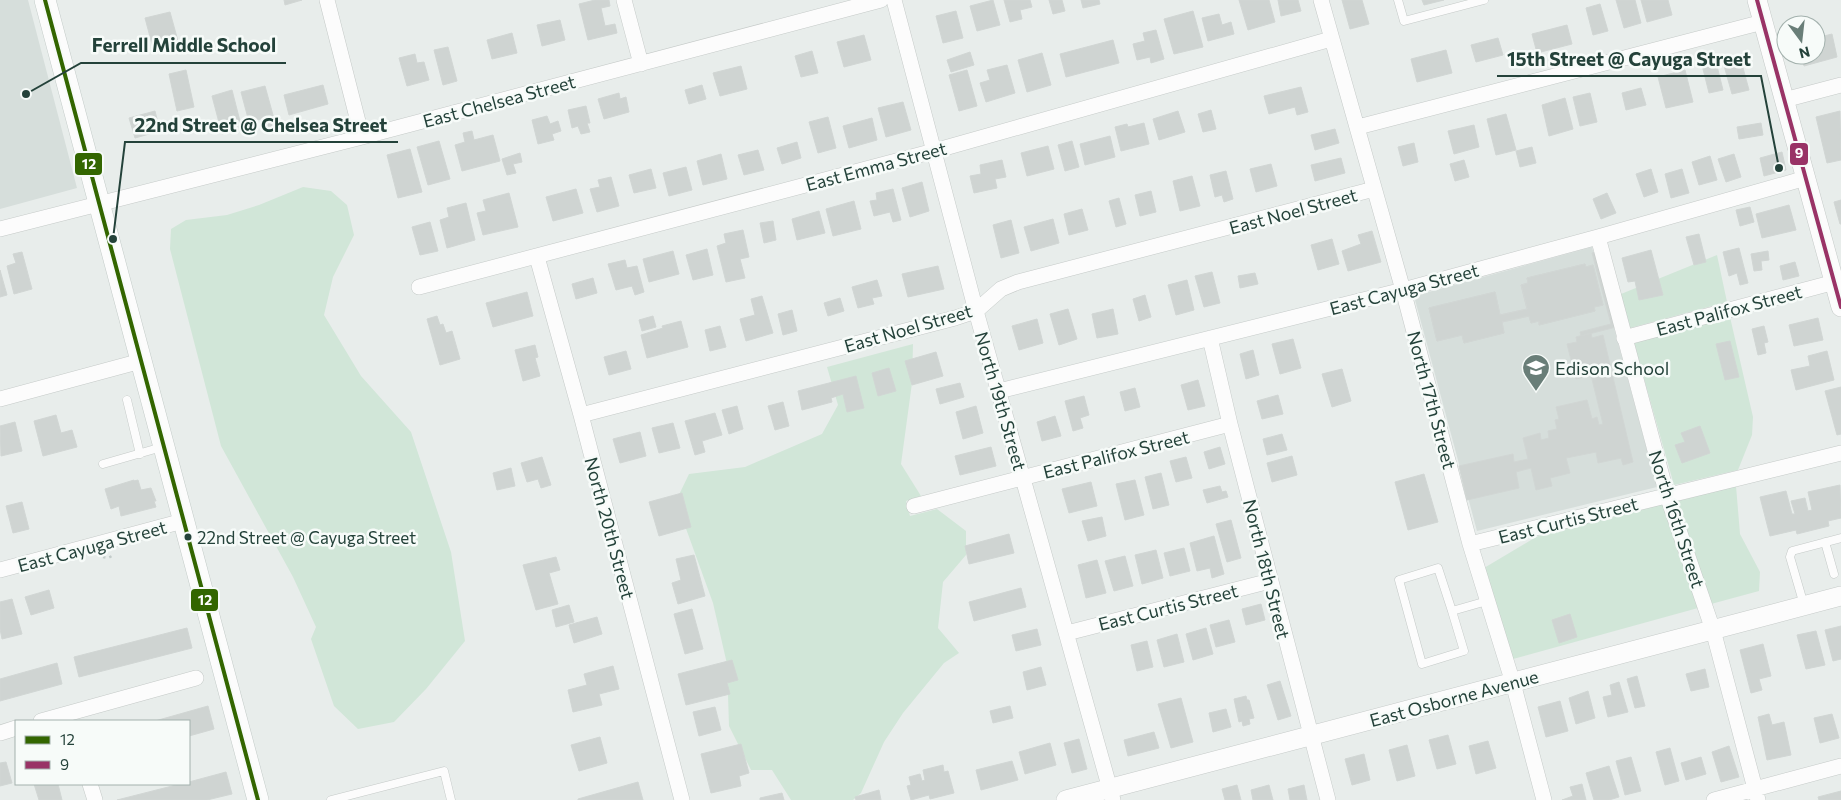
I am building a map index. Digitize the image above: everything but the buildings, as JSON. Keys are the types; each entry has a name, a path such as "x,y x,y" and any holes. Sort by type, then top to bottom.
{"main road":[{"path":"48,1 98,203 258,800"}],"street":[{"path":"327,0 362,137"},
{"path":"624,0 641,64"},
{"name":"East Chelsea Street","path":"0,229 362,137 881,0"},
{"name":"North 19th Street","path":"894,0 976,311 1111,794"},
{"name":"North 17th Street","path":"1321,0 1403,290 1470,544 1512,683 1544,800"},
{"path":"1757,0 1806,178 1835,258 1834,282 1841,307"},
{"path":"1358,127 1763,22"},
{"name":"East Emma Street","path":"419,287 934,151 1331,39"},
{"path":"1784,100 1841,85"},
{"name":"East Cayuga Street","path":"999,391 1403,290 1806,178"},
{"name":"East Noel Street","path":"581,415 955,318 976,311 1001,289 1018,282 1374,190"},
{"name":"North 16th Street","path":"1598,237 1667,495 1713,630 1757,794"},
{"name":"North 20th Street","path":"537,257 581,415 682,800"},
{"name":"East Palifox Street","path":"1624,338 1834,282"},
{"name":"North 18th Street","path":"1210,338 1270,581 1328,800"},
{"path":"0,400 141,361"},
{"name":"East Palifox Street","path":"914,506 1230,424"},
{"name":"East Curtis Street","path":"1470,544 1841,453"},
{"name":"East Cayuga Street","path":"0,570 183,522"},
{"name":"East Curtis Street","path":"1067,633 1270,581"},
{"name":"East Osborne Avenue","path":"1066,800 1111,794 1310,736 1841,596"},
{"path":"49,720 73,717 196,678"},
{"path":"0,733 15,728"},
{"path":"1714,800 1757,794 1841,766"},
{"path":"90,785 95,800"}],"lane":[{"path":"1398,0 1404,21 1484,0"},
{"path":"127,400 140,454"},
{"path":"103,464 164,447"},
{"path":"1804,605 1790,558 1792,551 1841,538"},
{"path":"1825,542 1834,574"},
{"path":"1438,568 1452,611 1464,651 1422,664 1399,580 1438,568"},
{"path":"1452,611 1487,600"},
{"path":"332,800 444,771 451,800"}],"shaded area":[{"path":"0,0 28,0 77,188 0,209"},
{"name":"Edison School","path":"1592,247 1657,487 1477,531 1414,296"}],"green space":[{"path":"303,187 331,191 347,205 354,235 333,277 324,315 361,376 411,432 451,552 465,641 426,689 394,722 358,729 334,706 311,639 316,627 293,577 221,446 170,249 171,229 186,220 227,215 259,205"},
{"path":"1717,255 1727,302 1630,328 1621,294"},
{"path":"1730,317 1753,417 1752,435 1738,470 1674,485 1634,343"},
{"path":"913,344 912,383 901,464 921,496 906,501 910,516 937,509 966,531 966,555 943,582 938,628 959,653 944,663 903,713 884,742 861,793 853,800 791,800 772,770 751,770 729,726 727,664 713,603 676,501 689,474 745,467 822,434 838,405 827,367"},
{"path":"1736,486 1740,534 1760,572 1759,591 1711,604 1677,501"},
{"path":"1663,504 1698,608 1513,659 1484,568 1536,537"}],"transit line":[{"name":"12","path":"45,0 258,800"},
{"name":"9","path":"1757,0 1841,307"}],"place":[{"name":"Ferrell Middle School","path":"26,94"},
{"name":"15th Street @ Cayuga Street","path":"1779,168"},
{"name":"22nd Street @ Chelsea Street","path":"113,239"},
{"name":"Edison School","path":"1536,392"},
{"name":"22nd Street @ Cayuga Street","path":"188,537"}]}
